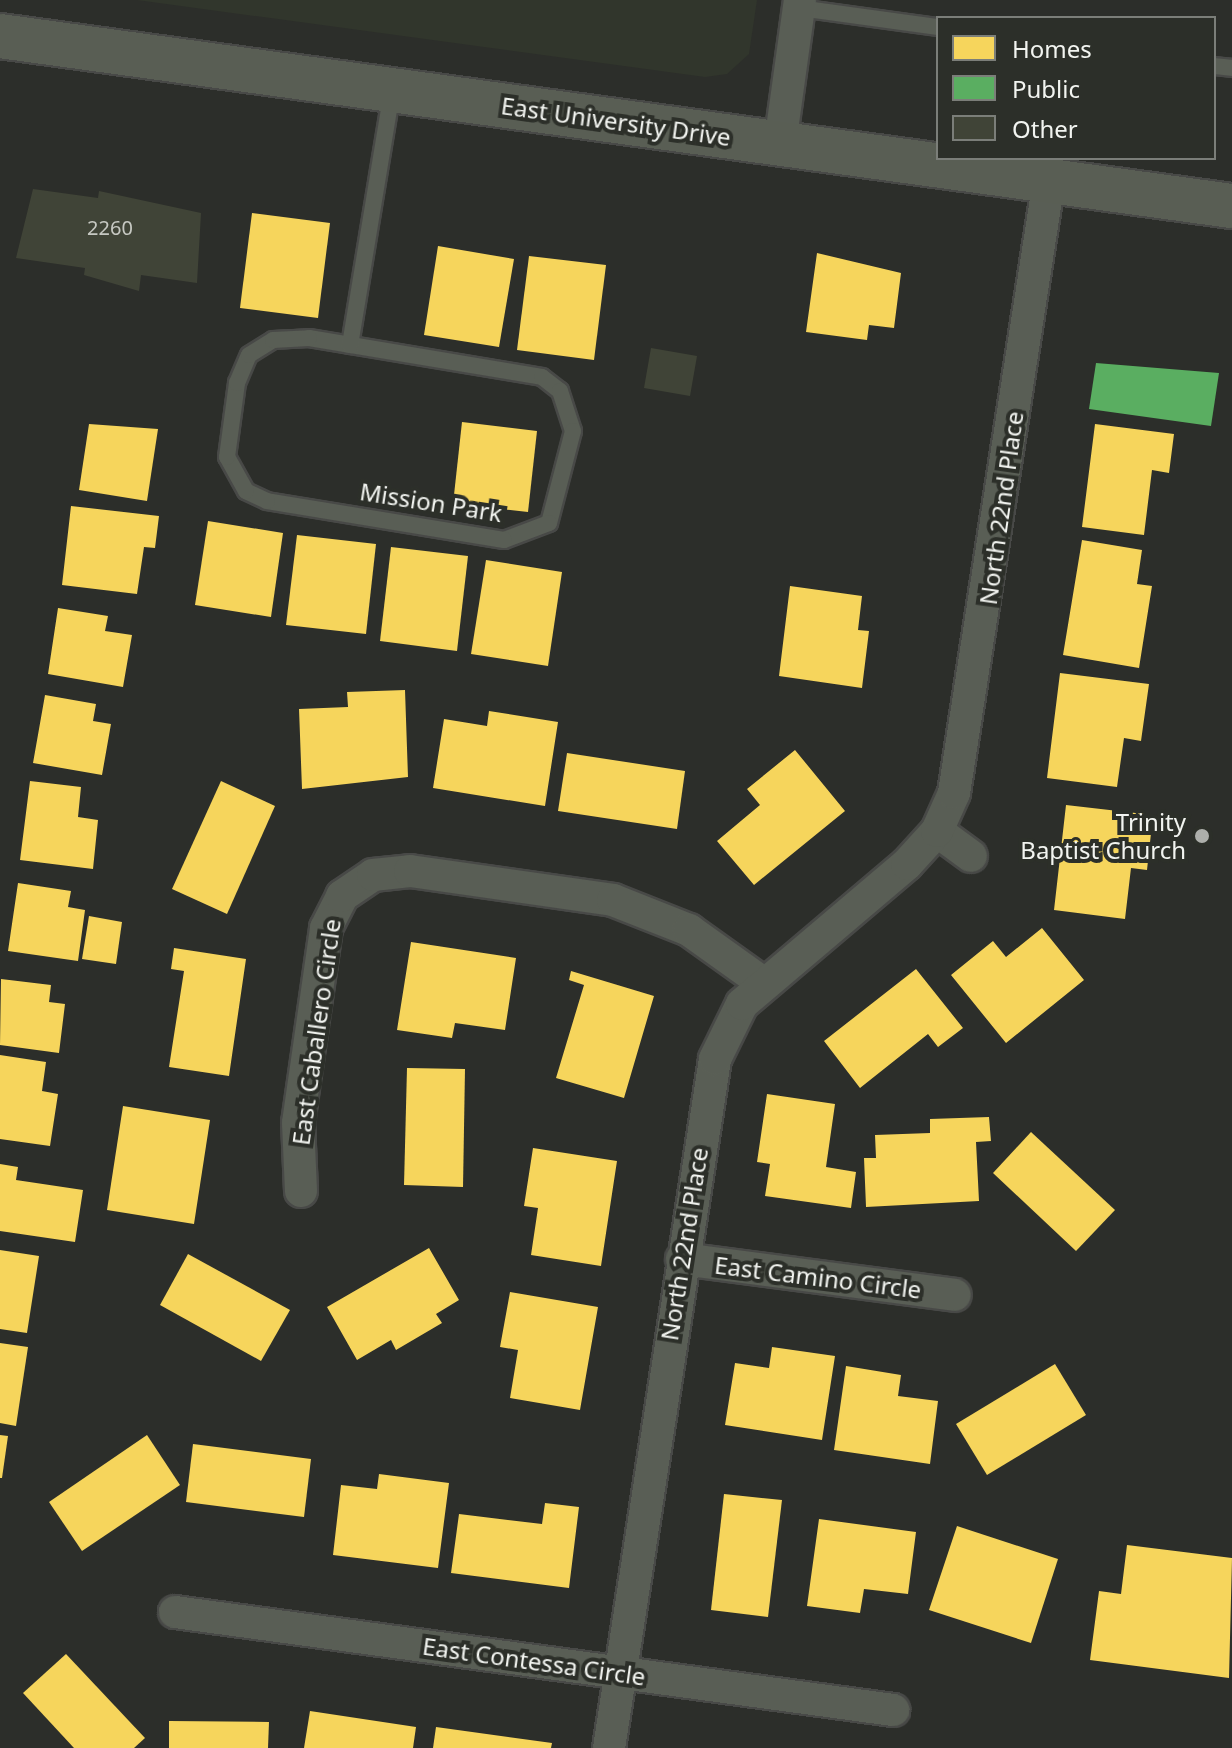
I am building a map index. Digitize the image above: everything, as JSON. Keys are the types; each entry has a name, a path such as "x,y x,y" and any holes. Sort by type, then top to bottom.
{"main road":[{"name":"East University Drive","path":"0,36 1232,206"}],"street":[{"path":"780,144 800,4"},
{"name":"North 22nd Place","path":"609,1748 715,1059 727,1028 763,983 937,831 967,741 1049,180"},
{"path":"937,831 971,856"},
{"name":"East Caballero Circle","path":"301,1191 299,1111 326,928 342,896 373,875 410,871 613,900 689,930 763,983"},
{"name":"East Camino Circle","path":"682,1259 955,1295"},
{"name":"East Contessa Circle","path":"175,1612 893,1710"}],"lane":[{"path":"800,4 936,27"},
{"path":"350,345 392,90"},
{"name":"Mission Park","path":"273,340 350,345 542,377 560,391 573,431 549,523 504,540 267,501 246,491 227,457 232,407 249,355 273,340"}],"shaded area":[{"path":"137,0 757,0 749,54 727,74 705,77"}],"building: Homes":[{"path":"252,213 330,223 318,318 240,308"},
{"path":"438,246 514,259 499,347 424,335"},
{"path":"817,253 901,273 894,328 869,325 867,340 806,332"},
{"path":"529,256 606,265 594,360 517,350"},
{"path":"462,422 537,431 528,512 453,504"},
{"path":"89,424 158,429 147,501 79,490"},
{"path":"1095,424 1174,434 1169,473 1152,470 1144,535 1082,527"},
{"path":"71,506 159,516 155,548 144,547 137,594 62,585"},
{"path":"208,521 283,533 271,617 195,605"},
{"path":"297,535 376,544 366,634 286,625"},
{"path":"1082,540 1142,550 1137,584 1152,586 1139,668 1063,655"},
{"path":"391,547 468,556 457,651 380,641"},
{"path":"486,560 562,572 548,666 471,654"},
{"path":"790,586 862,596 858,630 869,631 862,688 779,676"},
{"path":"58,608 108,616 105,631 132,635 123,687 48,674"},
{"path":"1060,673 1149,684 1141,741 1124,738 1117,787 1047,778"},
{"path":"405,690 408,777 302,789 299,709 348,707 347,692"},
{"path":"45,695 96,704 93,721 111,724 102,775 33,763"},
{"path":"489,711 558,722 545,806 433,788 444,719 487,726"},
{"path":"795,750 845,811 754,885 717,841 760,805 747,789"},
{"path":"567,753 685,771 677,829 558,811"},
{"path":"30,781 81,787 78,817 98,820 93,869 20,860"},
{"path":"221,781 275,806 227,914 172,889"},
{"path":"1066,805 1153,815 1147,870 1131,868 1125,919 1054,910"},
{"path":"18,883 71,891 68,907 85,910 78,961 8,951"},
{"path":"89,916 122,922 116,964 82,959"},
{"path":"1042,928 1084,980 1006,1043 951,975 993,941 1006,957"},
{"path":"411,942 516,958 505,1030 455,1023 452,1038 397,1030"},
{"path":"174,948 246,959 229,1076 169,1067 184,971 171,969"},
{"path":"916,969 963,1028 938,1047 928,1034 860,1088 824,1041"},
{"path":"571,971 654,996 624,1098 556,1078 584,985 569,980"},
{"path":"1,979 51,985 49,1002 65,1004 59,1053 0,1045"},
{"path":"0,1055 46,1062 42,1091 58,1094 50,1146 0,1139"},
{"path":"407,1068 465,1069 463,1187 404,1185"},
{"path":"767,1094 835,1104 826,1167 856,1172 851,1208 765,1196 770,1164 757,1162"},
{"path":"123,1106 210,1120 194,1224 107,1210"},
{"path":"989,1117 991,1141 976,1142 979,1201 866,1207 864,1158 876,1158 875,1135 930,1133 930,1119"},
{"path":"1031,1132 1115,1210 1076,1251 993,1173"},
{"path":"533,1148 617,1161 601,1266 531,1255 538,1208 524,1206"},
{"path":"0,1164 18,1167 16,1180 83,1190 75,1242 0,1231"},
{"path":"429,1248 459,1300 436,1314 442,1323 396,1350 391,1340 357,1360 327,1307"},
{"path":"0,1250 39,1256 27,1333 0,1329"},
{"path":"188,1254 290,1310 261,1361 160,1305"},
{"path":"510,1292 598,1307 580,1410 510,1398 518,1350 500,1347"},
{"path":"0,1343 28,1347 16,1426 0,1423"},
{"path":"772,1347 835,1356 822,1440 725,1425 735,1363 769,1368"},
{"path":"1055,1364 1086,1415 987,1475 956,1424"},
{"path":"846,1366 901,1375 898,1396 938,1401 930,1464 834,1450"},
{"path":"0,1435 8,1436 2,1478 0,1478"},
{"path":"147,1435 180,1485 82,1551 49,1502"},
{"path":"193,1444 311,1459 304,1517 186,1502"},
{"path":"379,1474 449,1483 438,1568 333,1555 341,1485 377,1489"},
{"path":"724,1494 782,1500 768,1617 711,1610"},
{"path":"545,1503 579,1507 569,1588 451,1573 459,1514 542,1524"},
{"path":"819,1519 916,1532 908,1594 864,1589 860,1613 807,1606"},
{"path":"957,1526 1058,1559 1031,1643 929,1610"},
{"path":"1127,1545 1232,1558 1229,1678 1090,1660 1099,1591 1121,1594"},
{"path":"66,1654 145,1738 134,1748 74,1748 23,1693"},
{"path":"310,1711 416,1727 413,1748 304,1748"},
{"path":"169,1721 269,1722 268,1748 169,1748"},
{"path":"436,1727 552,1743 551,1748 433,1748"}],"building: Public":[{"path":"1096,363 1219,373 1211,426 1089,409"}],"building: Other":[{"path":"33,189 98,198 99,191 201,213 197,283 141,275 139,291 84,275 85,268 16,258"},
{"path":"651,348 697,356 690,396 644,388"}],"place":[{"name":"Trinity Baptist Church","path":"1202,836"}]}
